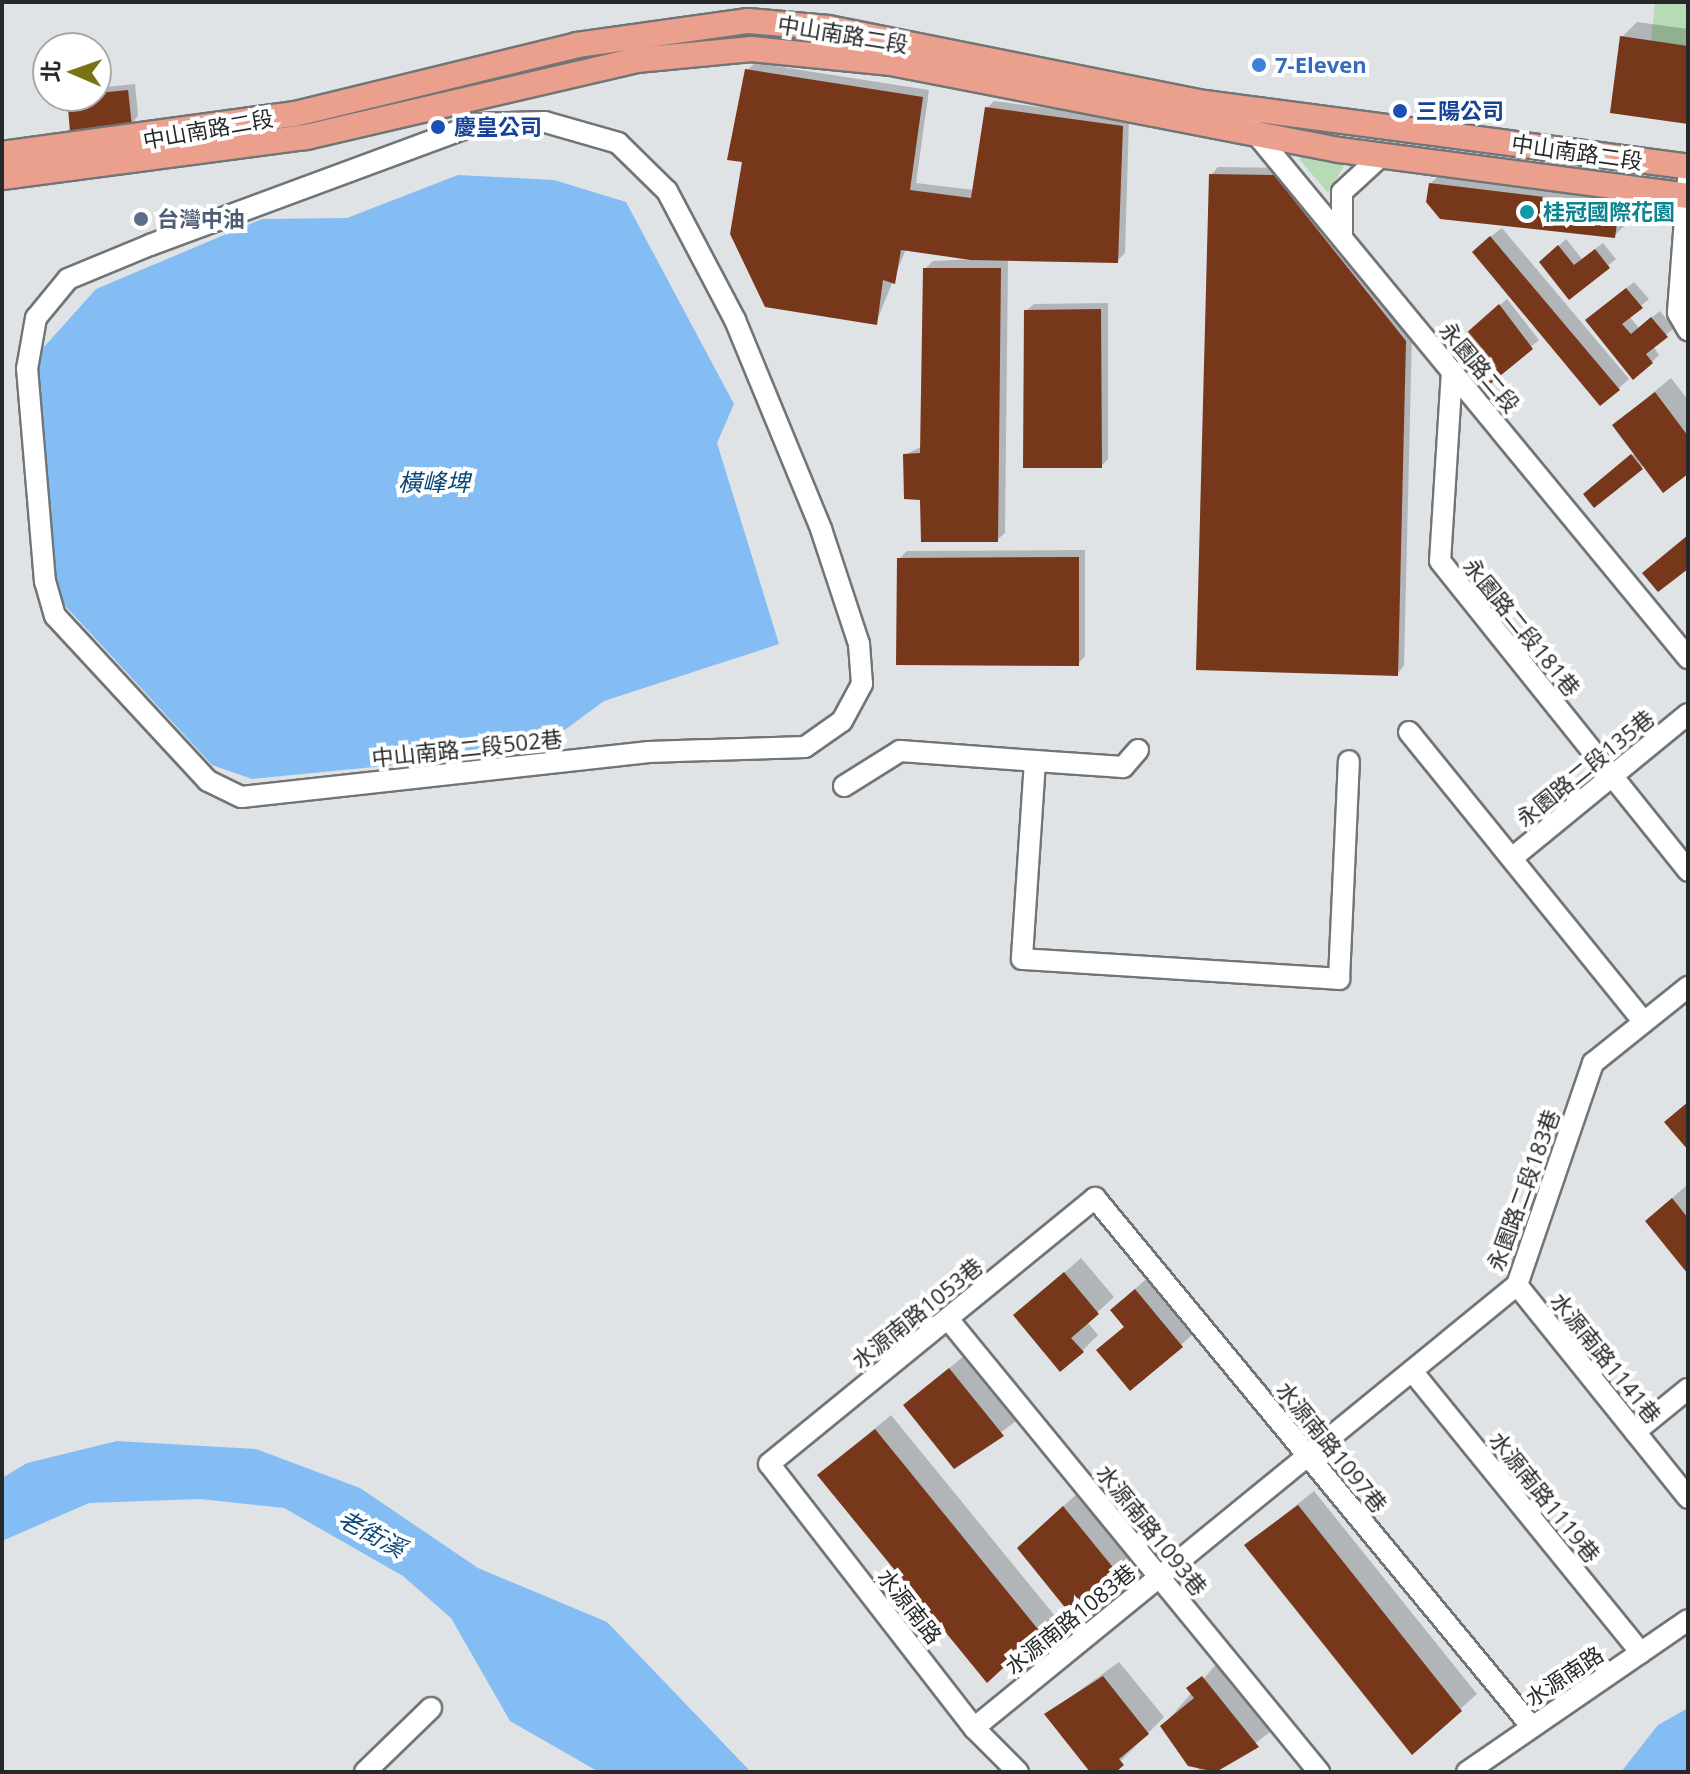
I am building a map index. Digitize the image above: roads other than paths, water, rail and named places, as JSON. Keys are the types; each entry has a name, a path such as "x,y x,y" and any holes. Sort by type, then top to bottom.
{"main road":[{"name":"中山南路二段","path":"2,154 280,117 577,45 748,21 829,28 1235,107 1688,167"},
{"name":"中山南路二段","path":"2,177 306,137 709,49 838,54 1259,137 1381,156 1688,190"}],"street":[{"name":"永園路二段","path":"1235,107 1688,658"},
{"name":"中山南路二段502巷","path":"545,122 618,143 667,191 735,320 859,644 862,684 842,721 805,747 649,752 241,797 208,781 55,616 45,582 27,369 36,318 68,279 424,140 477,124 545,122"},
{"path":"1343,239 1337,213 1342,192 1381,156"},
{"path":"1688,190 1678,313 1688,330"},
{"name":"永園路二段181巷","path":"1452,371 1440,561 1688,871"},
{"name":"永園路二段135巷","path":"1512,858 1688,714"},
{"path":"1409,732 1644,1022"},
{"path":"844,786 900,751 1123,767 1138,750"},
{"path":"1035,761 1022,959 1339,979 1349,761"},
{"name":"永園路二段183巷","path":"1308,1456 1517,1285 1593,1063 1688,987"},
{"name":"水源南路1053巷","path":"769,1464 1095,1198"},
{"name":"水源南路1097巷","path":"1095,1198 1532,1727"},
{"name":"水源南路1141巷","path":"1517,1285 1688,1498"},
{"name":"水源南路1093巷","path":"948,1319 1319,1772"},
{"name":"水源南路1119巷","path":"1412,1371 1641,1653"},
{"path":"1635,1432 1688,1389"},
{"name":"水源南路1083巷","path":"974,1728 1308,1456"},
{"name":"水源南路","path":"769,1464 974,1728 1018,1772"},
{"name":"水源南路","path":"1467,1772 1688,1620"},
{"path":"365,1772 431,1708"}],"water":[{"name":"橫峰埤","path":"458,175 554,180 626,202 734,404 717,443 779,644 604,701 536,751 252,779 212,765 58,598 35,357 96,289 262,219 347,218"},
{"name":"老街溪","path":"117,1441 256,1449 360,1488 478,1568 607,1622 751,1772 599,1772 510,1721 451,1618 403,1576 284,1508 200,1499 89,1503 2,1541 2,1478 27,1463"},
{"path":"1688,1708 1688,1772 1621,1772 1658,1725"}],"place":[{"name":"7-Eleven","path":"1259,65"},
{"name":"三陽公司","path":"1400,111"},
{"name":"慶皇公司","path":"438,127"},
{"name":"桂冠國際花園","path":"1527,212"},
{"name":"台灣中油","path":"141,219"}]}
